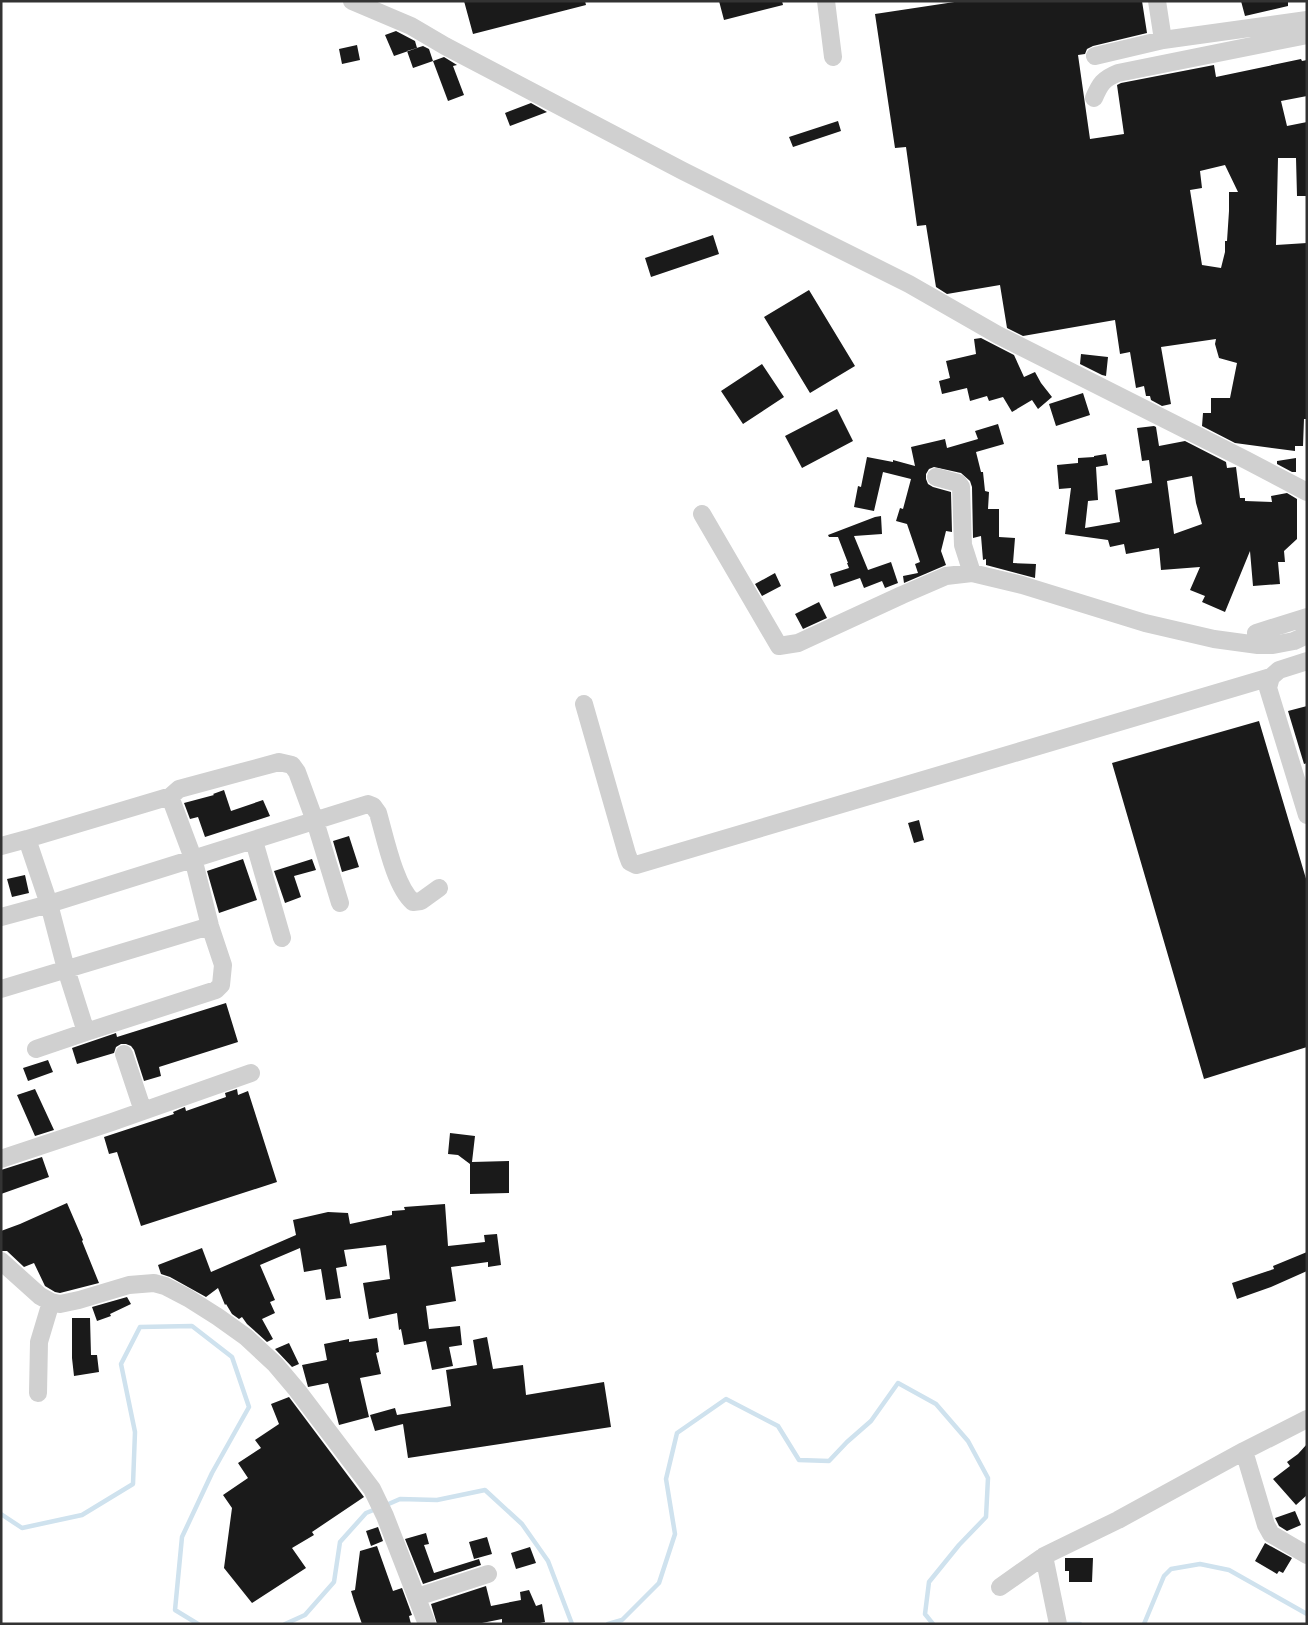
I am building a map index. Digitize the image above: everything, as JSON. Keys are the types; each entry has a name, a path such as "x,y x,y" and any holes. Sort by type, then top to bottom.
{"street":[{"path":"352,1 411,26 445,46 683,171 909,284 998,335 1307,492"},
{"path":"826,1 834,56"},
{"path":"1157,1 1163,40"},
{"path":"1095,56 1163,40 1307,20"},
{"path":"1094,98 1099,85 1118,73 1307,35"},
{"path":"936,477 958,483 961,487 963,545 972,572"},
{"path":"702,514 779,646 798,643 946,576 972,572 1022,585 1145,623 1214,640 1258,645 1294,641 1307,635"},
{"path":"1256,633 1307,616"},
{"path":"584,704 627,854 630,862 636,865 1271,676 1279,670 1307,662"},
{"path":"1271,676 1268,688 1307,815"},
{"path":"1,846 172,796 178,789 280,762 286,763 292,765 296,772 316,822 340,903"},
{"path":"36,1049 218,988 221,985 223,965 210,926 192,858 172,802 172,796"},
{"path":"1,917 316,822 364,805 373,806 378,813 400,884 408,897 417,903 439,888"},
{"path":"27,839 49,904 66,969 86,1032"},
{"path":"254,841 282,938"},
{"path":"1,990 210,926"},
{"path":"124,1054 143,1112"},
{"path":"1,1159 143,1112 251,1073"},
{"path":"1,1261 40,1296 60,1304 129,1284 154,1283 165,1286 218,1317 246,1338 275,1364 297,1390 372,1489 385,1516 426,1624"},
{"path":"38,1393 39,1342 51,1302"},
{"path":"1000,1587 1044,1556 1118,1520 1307,1419"},
{"path":"1244,1451 1266,1525 1271,1534 1307,1555"},
{"path":"1044,1556 1057,1621"},
{"path":"417,1597 488,1574"}],"building":[{"path":"464,1 585,1 586,5 473,34"},
{"path":"719,1 782,1 783,5 724,20"},
{"path":"961,1 1142,1 1147,33 1093,46 1087,49 1085,54 1078,55 1090,139 1124,134 1117,85 1121,83 1214,65 1216,77 1301,59 1302,61 1307,60 1307,96 1281,101 1287,126 1307,122 1307,196 1297,196 1296,158 1278,158 1276,245 1307,243 1307,419 1304,419 1303,446 1295,446 1295,451 1235,443 1202,426 1203,413 1211,413 1211,398 1230,398 1237,363 1219,358 1215,344 1216,339 1161,347 1171,404 1162,406 1151,400 1150,396 1146,396 1144,386 1136,388 1130,352 1120,354 1115,320 1023,336 1007,328 1000,285 947,294 936,287 926,225 917,226 906,147 895,148 875,14","holes":["1225,165 1238,192 1229,192 1227,241 1225,241 1225,252 1221,268 1202,265 1190,190 1202,188 1200,171"]},
{"path":"1241,1 1288,1 1288,6 1245,16"},
{"path":"396,31 415,41 417,48 394,56 385,35"},
{"path":"357,45 360,60 342,64 339,49"},
{"path":"423,46 429,49 433,61 413,68 407,51"},
{"path":"444,57 457,65 453,66 464,95 448,101 433,61"},
{"path":"531,103 547,112 510,126 505,113"},
{"path":"838,121 841,131 793,147 789,137"},
{"path":"713,235 719,254 651,277 645,258"},
{"path":"809,290 855,366 810,393 764,317"},
{"path":"981,338 1014,355 1024,377 1035,372 1052,397 1038,409 1032,400 1012,412 1003,397 989,401 987,396 970,401 967,388 942,394 939,381 950,378 946,361 976,354 974,339"},
{"path":"1081,354 1108,357 1106,376 1080,364"},
{"path":"762,364 784,397 743,424 721,391"},
{"path":"1083,393 1090,415 1056,426 1049,404"},
{"path":"837,409 853,441 802,468 785,436"},
{"path":"998,424 1004,444 976,452 981,472 983,472 985,491 989,492 988,509 999,509 999,537 1015,538 1013,563 1036,564 1035,578 986,565 986,559 983,560 981,536 973,538 972,487 970,481 961,473 934,467 929,469 926,474 928,484 951,492 952,532 946,531 941,551 946,565 904,583 903,576 918,573 915,564 920,562 907,524 896,521 900,508 903,509 911,479 883,472 874,511 854,507 858,486 861,487 867,457 893,462 893,460 915,466 911,447 945,439 947,448 978,439 975,431"},
{"path":"1156,427 1159,446 1185,441 1226,462 1227,468 1236,467 1240,498 1245,498 1245,501 1272,502 1271,496 1287,493 1297,499 1297,539 1284,551 1285,562 1278,562 1280,584 1253,586 1250,551 1225,612 1202,602 1205,596 1190,590 1200,567 1161,570 1159,548 1126,554 1124,544 1110,547 1108,540 1065,534 1071,488 1059,489 1057,465 1078,463 1078,458 1106,454 1108,465 1096,467 1098,500 1088,501 1085,528 1120,522 1115,490 1152,483 1149,460 1142,461 1137,428","holes":["1192,476 1196,503 1202,524 1174,534 1167,481"]},
{"path":"1296,458 1296,472 1292,472 1277,464 1277,461"},
{"path":"881,516 882,534 854,536 868,570 891,562 898,583 885,588 882,581 864,588 860,578 834,587 830,574 849,568 838,537 829,537 828,535"},
{"path":"775,573 781,586 762,596 755,584"},
{"path":"819,602 827,618 803,629 795,614"},
{"path":"1307,706 1307,763 1304,764 1288,711"},
{"path":"1259,721 1307,882 1307,1047 1204,1079 1112,763"},
{"path":"224,790 231,811 263,800 270,816 205,837 198,817 190,819 184,803 214,795"},
{"path":"919,820 924,840 914,843 908,823"},
{"path":"349,836 359,867 342,872 333,841"},
{"path":"243,859 257,900 219,913 207,871"},
{"path":"312,859 316,870 294,876 301,897 285,903 274,871"},
{"path":"25,875 29,893 12,897 7,879"},
{"path":"226,1003 238,1042 159,1067 161,1076 144,1081 134,1050 126,1044 116,1047 114,1053 77,1064 72,1048 116,1033 117,1037"},
{"path":"48,1060 53,1072 28,1081 23,1068"},
{"path":"35,1089 54,1130 35,1136 17,1095"},
{"path":"237,1089 238,1095 248,1091 277,1182 141,1226 117,1152 109,1154 104,1137 174,1114 173,1112 185,1107 186,1111 226,1097 225,1093"},
{"path":"450,1133 475,1136 472,1162 509,1161 509,1193 470,1194 470,1164 458,1155 448,1154"},
{"path":"42,1157 49,1177 1,1194 1,1170"},
{"path":"67,1203 99,1283 60,1293 45,1286 34,1263 24,1267 7,1251 1,1251 1,1231"},
{"path":"445,1204 448,1246 485,1242 484,1235 497,1234 501,1265 488,1267 488,1262 451,1267 456,1301 426,1306 429,1329 460,1326 462,1345 449,1347 453,1366 432,1370 426,1341 404,1345 401,1329 399,1330 397,1313 369,1319 363,1283 390,1279 386,1245 344,1250 347,1266 336,1268 341,1298 326,1300 321,1269 304,1272 300,1248 260,1265 275,1300 270,1302 275,1313 262,1319 273,1339 267,1342 242,1317 239,1319 232,1314 225,1305 218,1288 206,1297 161,1274 158,1265 202,1248 211,1272 296,1235 293,1220 328,1212 348,1213 350,1224 392,1215 392,1211 405,1210 404,1207"},
{"path":"1307,1252 1307,1271 1237,1299 1232,1283 1274,1269 1273,1266"},
{"path":"127,1297 131,1304 110,1314 111,1316 97,1321 92,1307"},
{"path":"72,1318 90,1318 91,1355 97,1355 99,1372 74,1376"},
{"path":"487,1337 493,1369 523,1365 526,1395 604,1382 611,1427 408,1458 403,1424 375,1431 370,1415 395,1408 397,1415 451,1406 446,1370 477,1365 473,1340"},
{"path":"377,1338 379,1352 376,1353 381,1374 360,1378 369,1417 339,1425 328,1383 308,1387 302,1365 327,1360 324,1344 349,1339 349,1342"},
{"path":"289,1343 299,1364 292,1367 275,1349"},
{"path":"289,1397 364,1497 312,1532 314,1535 292,1548 306,1568 252,1603 224,1568 232,1508 223,1495 248,1478 238,1463 261,1448 255,1440 279,1424 271,1404"},
{"path":"1307,1444 1307,1495 1296,1505 1273,1479 1290,1466 1287,1462"},
{"path":"1295,1511 1301,1525 1287,1531 1279,1526 1275,1518"},
{"path":"378,1527 383,1541 371,1546 366,1531"},
{"path":"426,1533 429,1544 424,1545 434,1573 479,1559 481,1565 423,1584 405,1539"},
{"path":"487,1537 492,1554 474,1559 469,1542"},
{"path":"1265,1543 1292,1558 1283,1573 1279,1571 1277,1574 1255,1561"},
{"path":"377,1546 393,1591 402,1588 412,1615 409,1616 411,1624 362,1624 351,1591 355,1590 360,1551"},
{"path":"530,1547 536,1563 516,1569 511,1553"},
{"path":"1065,1558 1093,1558 1092,1582 1069,1582 1069,1571 1065,1571"},
{"path":"486,1586 491,1606 521,1600 520,1592 529,1590 536,1606 542,1604 545,1622 535,1624 502,1624 502,1619 477,1624 437,1624 431,1604"}],"waterway":[{"path":"1,1514 22,1528 82,1515 133,1484 135,1432 121,1364 140,1327 192,1326 232,1357 249,1407 212,1473 182,1537 175,1610 198,1624"},
{"path":"608,1624 622,1620 659,1583 675,1534 666,1479 677,1433 726,1399 778,1426 799,1460 829,1461 871,1421 898,1383 936,1404 968,1441 988,1478 986,1517 959,1545 929,1582 925,1614 933,1624"},
{"path":"384,1506 400,1499 437,1500 485,1490 522,1524 548,1561 572,1624"},
{"path":"285,1624 305,1615 334,1582 340,1542 366,1513 376,1509"},
{"path":"1144,1624 1164,1576 1171,1569 1200,1564 1229,1570 1307,1614"},
{"path":"1062,1624 1080,1624"}]}
